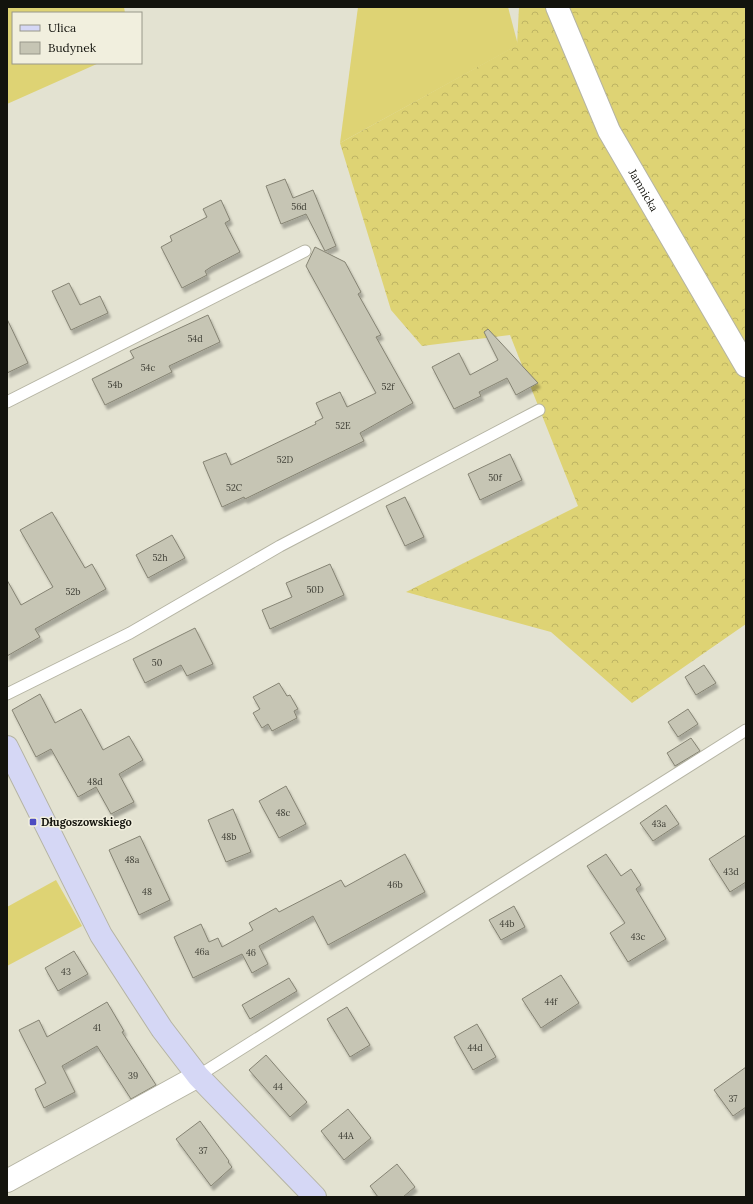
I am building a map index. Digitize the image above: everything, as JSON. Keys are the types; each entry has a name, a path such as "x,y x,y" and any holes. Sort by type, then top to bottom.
{"street":[{"name":"Jamnicka","path":"557,7 609,131 746,366"},
{"path":"7,747 101,935 162,1029 198,1076 315,1197"},
{"path":"7,1181 198,1076"}],"lane":[{"path":"7,402 305,252"},
{"path":"7,694 130,633 280,546 539,410"},
{"path":"198,1076 746,730"}],"green space":[{"path":"124,7 125,12 12,12 12,64 97,64 7,104 7,8"},
{"path":"358,7 508,7 518,45 340,143"},
{"path":"519,7 746,7 746,624 632,703 551,632 406,592 578,506 510,335 422,346 391,310 340,143 517,45"},
{"path":"56,880 82,926 7,966 7,907"}],"building":[{"path":"285,179 293,198 313,190 336,246 325,251 306,214 281,224 266,186"},
{"path":"221,200 230,220 225,223 240,252 211,267 205,271 207,275 182,288 161,247 172,241 170,236 207,217 203,209"},
{"path":"315,247 345,262 361,292 358,294 381,335 376,337 413,403 360,433 364,441 245,499 244,497 222,507 203,462 226,453 231,465 316,424 315,422 323,418 316,403 340,392 347,407 376,393 306,266"},
{"path":"69,283 80,305 100,296 108,313 71,330 52,291"},
{"path":"208,315 220,342 169,366 172,372 105,405 92,379 134,358 130,351"},
{"path":"7,319 28,363 7,373"},
{"path":"488,329 538,383 516,395 507,378 479,392 481,396 454,409 432,367 459,353 470,375 498,360 484,332"},
{"path":"510,454 522,480 480,500 468,474"},
{"path":"405,497 424,537 405,546 386,506"},
{"path":"52,512 85,568 92,564 106,589 35,629 40,637 7,656 7,580 21,605 53,587 20,530"},
{"path":"172,535 185,558 148,578 136,555"},
{"path":"330,564 344,595 270,629 262,610 292,597 286,583"},
{"path":"195,628 213,664 187,676 181,665 145,683 133,659"},
{"path":"704,665 716,683 696,695 685,677"},
{"path":"279,683 287,696 290,695 298,709 294,711 297,718 272,731 268,724 262,728 253,713 260,709 253,697"},
{"path":"40,694 55,723 81,709 103,750 129,736 143,760 119,774 134,802 111,814 96,787 78,797 51,749 36,757 12,710"},
{"path":"688,709 698,724 678,737 668,722"},
{"path":"691,738 700,751 675,766 667,753"},
{"path":"286,786 306,824 279,838 259,801"},
{"path":"666,805 679,824 653,841 640,823"},
{"path":"233,809 251,852 226,862 208,820"},
{"path":"746,835 746,882 730,892 709,859"},
{"path":"140,836 170,900 139,915 109,850"},
{"path":"405,854 425,892 328,945 313,916 259,946 268,964 252,973 242,954 193,978 174,937 201,924 209,942 218,938 222,947 253,930 249,923 276,908 279,912 341,880 345,887"},
{"path":"606,854 621,876 631,869 641,885 636,889 666,939 628,962 610,933 625,923 587,866"},
{"path":"514,906 525,927 501,940 489,920"},
{"path":"74,951 88,974 58,991 45,968"},
{"path":"561,975 579,1003 541,1028 522,999"},
{"path":"289,978 297,991 250,1019 242,1005"},
{"path":"107,1002 124,1031 122,1032 156,1085 131,1099 97,1046 62,1066 75,1092 44,1108 35,1089 46,1083 19,1030 39,1020 47,1037"},
{"path":"347,1007 370,1045 350,1057 327,1019"},
{"path":"477,1024 496,1057 473,1070 454,1037"},
{"path":"266,1055 307,1102 290,1117 249,1070"},
{"path":"746,1067 746,1107 733,1116 714,1090"},
{"path":"348,1109 371,1138 344,1160 321,1131"},
{"path":"200,1121 232,1167 211,1186 176,1139"},
{"path":"397,1164 415,1187 403,1197 378,1197 370,1186"}],"place":[{"name":"Długoszowskiego","path":"33,822"}]}
